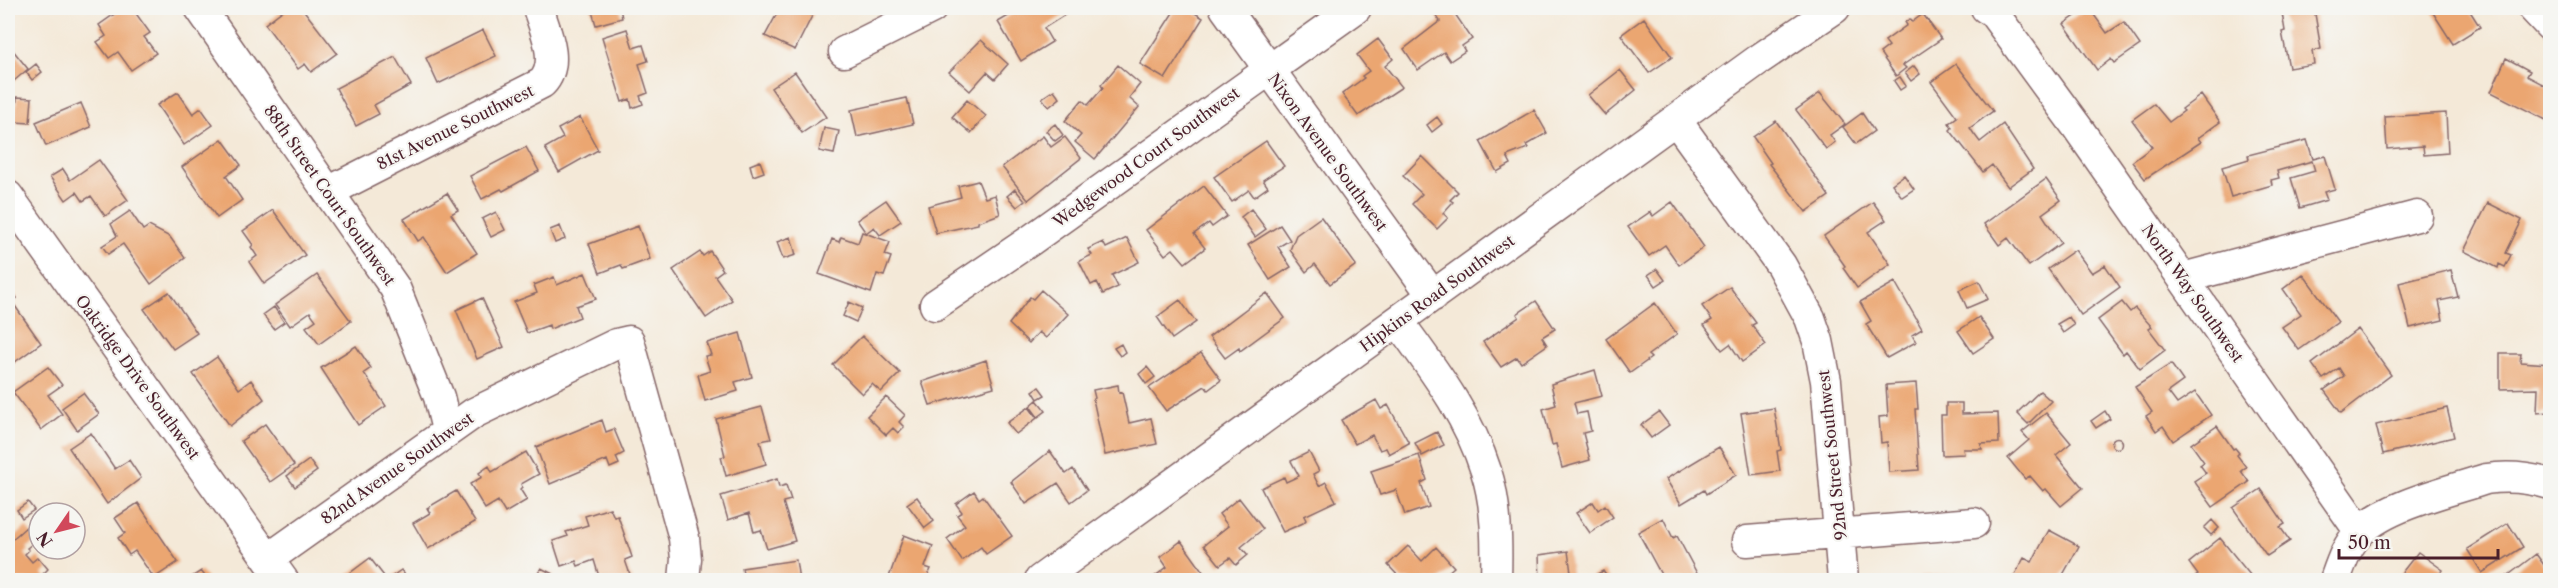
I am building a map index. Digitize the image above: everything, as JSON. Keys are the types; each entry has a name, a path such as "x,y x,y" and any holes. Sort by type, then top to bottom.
{"street":[{"name":"88th Street Court Southwest","path":"200,8 394,288 439,398 447,430"},
{"name":"81st Avenue Southwest","path":"328,192 543,83 547,78 551,60 538,8"},
{"path":"844,52 932,8"},
{"name":"Nixon Avenue Southwest","path":"1225,8 1433,296"},
{"name":"Wedgewood Court Southwest","path":"935,305 1031,240 1356,8"},
{"name":"Hipkins Road Southwest","path":"1040,580 1676,120 1835,8"},
{"path":"2533,8 2550,26"},
{"name":"North Way Southwest","path":"1990,9 2183,278 2360,532"},
{"name":"92nd Street Southwest","path":"1676,120 1781,265 1810,318 1818,341 1826,381 1843,580"},
{"name":"Oakridge Drive Southwest","path":"8,196 276,570"},
{"path":"2183,278 2417,216"},
{"path":"1398,321 1450,394 1473,438 1483,464 1497,547 1496,580"},
{"name":"82nd Avenue Southwest","path":"276,570 447,430 497,400 616,344 628,341 684,538 684,580"},
{"path":"2335,580 2348,547 2360,532 2377,518 2397,509 2486,479 2520,478 2550,484"},
{"path":"1746,541 1974,523"}],"building":[{"path":"123,8 132,8 150,33 144,37 156,53 131,70 118,52 109,58 97,42 106,36 99,25"},
{"path":"286,8 302,8 337,53 311,72 305,64 298,69 265,24"},
{"path":"591,8 620,8 622,18 596,25"},
{"path":"780,8 816,8 795,50 765,36"},
{"path":"1022,8 1069,8 1071,11 1044,28 1052,42 1021,61 998,22"},
{"path":"1176,8 1187,8 1203,18 1165,79 1140,64"},
{"path":"1431,8 1451,8 1472,39 1462,46 1465,51 1450,61 1444,52 1418,70 1404,49 1440,21"},
{"path":"2087,8 2107,33 2124,22 2140,45 2114,63 2111,59 2097,70 2064,24"},
{"path":"2284,8 2314,8 2321,49 2312,51 2314,64 2289,68 2282,32 2285,31 2282,13 2285,12"},
{"path":"2430,8 2468,8 2480,27 2453,44"},
{"path":"1923,14 1941,39 1903,65 1906,68 1896,76 1880,53 1889,46 1885,41 1907,25 1905,22 1910,19 1912,22"},
{"path":"1644,18 1672,57 1649,73 1621,35"},
{"path":"627,29 633,48 643,45 648,61 639,64 648,93 640,96 643,104 632,108 630,99 622,102 602,37"},
{"path":"483,30 496,56 438,84 426,58"},
{"path":"1378,39 1393,59 1385,66 1402,87 1358,116 1342,94 1364,78 1362,76 1369,71 1357,55"},
{"path":"981,40 1008,64 995,79 987,72 970,91 949,72"},
{"path":"8,44 28,69 8,86"},
{"path":"395,57 411,85 374,105 379,114 356,126 336,88"},
{"path":"2506,58 2530,71 2527,76 2550,88 2550,122 2491,92"},
{"path":"36,64 42,72 32,80 26,72"},
{"path":"1956,64 1993,111 1970,128 1974,134 1980,142 2003,124 2033,169 2008,187 1992,165 1983,172 1950,130 1952,128 1949,123 1957,117 1931,82"},
{"path":"1118,65 1140,84 1129,98 1139,107 1095,159 1075,142 1081,135 1065,121 1082,100 1088,105"},
{"path":"1914,66 1920,74 1911,81 1905,73"},
{"path":"1620,70 1636,90 1605,115 1588,95"},
{"path":"795,72 826,117 802,133 771,88"},
{"path":"1900,77 1906,86 1900,90 1894,81"},
{"path":"1054,90 1060,98 1049,107 1042,98"},
{"path":"178,92 193,114 201,108 213,125 184,145 157,105"},
{"path":"1820,93 1845,124 1830,135 1835,142 1826,149 1796,110"},
{"path":"2201,95 2220,122 2198,138 2201,142 2145,179 2132,162 2152,147 2132,120 2154,104 2169,122"},
{"path":"17,97 32,98 30,123 15,122"},
{"path":"907,98 913,124 857,137 851,110"},
{"path":"967,100 986,116 971,133 952,117"},
{"path":"81,103 91,127 46,146 36,122"},
{"path":"1534,110 1547,133 1526,145 1528,148 1507,156 1511,164 1497,172 1480,141"},
{"path":"1862,113 1874,131 1856,144 1843,127"},
{"path":"2446,113 2448,153 2424,155 2423,146 2387,149 2385,117"},
{"path":"580,117 598,150 559,172 545,148 563,138 558,129"},
{"path":"1437,117 1442,124 1432,132 1427,125"},
{"path":"1776,121 1829,196 1806,212 1769,164 1771,163 1753,137"},
{"path":"1055,124 1063,135 1055,141 1046,131"},
{"path":"824,128 839,131 834,154 819,151"},
{"path":"1043,136 1051,147 1065,137 1081,158 1028,200 1002,167"},
{"path":"222,139 241,165 226,176 242,200 217,218 182,167"},
{"path":"2307,140 2313,159 2325,156 2335,189 2324,192 2327,200 2300,208 2291,178 2315,171 2312,161 2277,171 2279,178 2271,180 2272,185 2231,197 2222,167 2249,159 2248,155"},
{"path":"1266,141 1284,166 1263,180 1268,187 1254,197 1249,190 1232,202 1214,177"},
{"path":"526,147 539,171 503,191 501,189 482,199 470,176"},
{"path":"1422,156 1458,192 1450,200 1453,202 1443,213 1448,218 1437,229 1412,204 1422,194 1403,176"},
{"path":"99,160 128,200 105,216 91,196 83,201 77,192 66,200 50,177 63,169 70,180"},
{"path":"760,161 764,172 753,176 750,165"},
{"path":"1904,175 1914,189 1902,197 1892,184"},
{"path":"2046,179 2061,200 2042,214 2061,243 2029,266 2008,238 1999,245 1984,224"},
{"path":"978,181 985,198 995,195 1000,214 978,222 978,224 936,233 928,206 961,197 958,186"},
{"path":"1204,186 1227,216 1212,227 1209,223 1194,234 1205,248 1185,263 1173,249 1165,255 1146,230"},
{"path":"1015,189 1025,201 1017,207 1007,196"},
{"path":"447,193 458,210 451,214 477,253 447,272 424,237 418,241 404,219"},
{"path":"886,200 901,221 880,235 874,227 866,233 857,220"},
{"path":"1672,202 1704,247 1679,265 1665,245 1649,256 1628,227 1650,212 1653,216"},
{"path":"1873,202 1886,220 1868,232 1890,264 1857,288 1824,236"},
{"path":"2488,203 2522,220 2506,253 2511,255 2505,267 2499,264 2498,268 2464,251"},
{"path":"1251,209 1266,229 1255,237 1241,217"},
{"path":"273,210 305,255 264,284 249,262 257,256 251,247 253,245 243,231"},
{"path":"130,211 143,230 149,226 170,237 185,258 151,284 123,244 108,254 102,246 117,236 111,224"},
{"path":"496,212 505,230 491,237 482,219"},
{"path":"1321,217 1356,265 1330,284 1315,264 1306,272 1290,250 1296,235"},
{"path":"1280,225 1290,240 1278,247 1291,267 1270,280 1248,245"},
{"path":"560,226 565,239 555,243 550,230"},
{"path":"638,226 650,259 623,269 621,265 600,273 589,244"},
{"path":"862,232 890,242 885,255 891,257 884,276 877,274 871,293 819,274 832,239 839,242 841,237 858,243"},
{"path":"791,237 796,255 783,259 777,242"},
{"path":"1127,238 1139,262 1112,275 1118,287 1103,294 1097,282 1091,285 1079,261 1092,255 1088,249 1103,242 1106,248"},
{"path":"2075,250 2092,273 2105,265 2120,287 2081,315 2048,269"},
{"path":"710,251 723,270 715,276 732,300 706,318 673,270 700,252 703,256"},
{"path":"1657,269 1665,280 1656,286 1648,275"},
{"path":"2451,270 2458,297 2439,301 2443,320 2410,328 2399,283"},
{"path":"585,273 596,299 576,306 580,317 550,329 549,325 527,333 514,302 537,293 534,285 554,277 557,285"},
{"path":"2303,274 2338,322 2299,350 2282,327 2301,314 2283,289"},
{"path":"317,275 351,321 319,344 306,327 316,320 310,312 290,326 275,305"},
{"path":"1979,281 1988,299 1967,308 1959,290"},
{"path":"1895,282 1922,329 1912,335 1916,342 1887,358 1866,324 1871,321 1860,302"},
{"path":"8,285 17,298 8,305"},
{"path":"1730,287 1756,323 1752,325 1766,345 1742,362 1730,344 1722,350 1704,325 1712,320 1702,306"},
{"path":"1041,290 1068,314 1046,338 1039,332 1029,343 1009,324 1030,297 1033,299"},
{"path":"169,292 197,333 173,349 144,309"},
{"path":"1267,293 1285,318 1240,351 1239,348 1225,358 1209,337"},
{"path":"482,298 504,347 477,359 456,310"},
{"path":"1180,300 1196,322 1172,339 1157,317"},
{"path":"1536,301 1555,329 1542,337 1547,345 1521,363 1517,357 1501,367 1483,342 1519,317 1517,314"},
{"path":"849,302 862,308 856,322 843,316"},
{"path":"2122,302 2130,312 2135,308 2152,327 2149,329 2165,350 2140,369 2126,351 2123,354 2098,320"},
{"path":"1655,303 1677,334 1648,355 1651,358 1630,373 1606,339"},
{"path":"15,306 41,343 8,367 8,312"},
{"path":"274,307 284,322 274,329 263,315"},
{"path":"1979,317 1994,339 1973,353 1958,331"},
{"path":"2069,317 2074,325 2063,333 2057,324"},
{"path":"2358,329 2391,375 2341,413 2324,390 2344,376 2339,368 2323,379 2312,364"},
{"path":"740,333 752,377 735,382 738,391 705,401 698,375 710,371 705,356 711,355 707,343"},
{"path":"862,336 900,373 881,392 872,384 862,394 833,365"},
{"path":"1121,344 1125,352 1120,356 1114,348"},
{"path":"356,346 371,368 364,373 386,406 358,425 321,368"},
{"path":"1201,353 1221,380 1208,390 1205,386 1166,411 1149,388"},
{"path":"2500,354 2521,354 2520,362 2550,364 2550,412 2537,413 2538,388 2500,389"},
{"path":"217,357 239,389 251,380 264,399 230,426 193,374"},
{"path":"986,360 994,387 930,405 922,382"},
{"path":"2171,364 2183,381 2168,392 2177,404 2195,392 2211,415 2173,441 2163,426 2156,431 2146,416 2152,412 2135,387"},
{"path":"48,367 62,385 48,395 62,414 41,430 13,392"},
{"path":"1147,367 1155,377 1146,384 1139,374"},
{"path":"1595,370 1602,396 1574,403 1577,414 1587,412 1591,431 1583,433 1590,460 1562,468 1556,444 1552,445 1543,409 1556,405 1551,384"},
{"path":"1916,383 1918,409 1915,409 1919,470 1889,472 1887,442 1881,443 1879,417 1888,416 1886,385"},
{"path":"1118,385 1119,393 1122,392 1129,423 1151,418 1157,444 1105,455 1093,390"},
{"path":"1039,387 1045,395 1038,399 1033,391"},
{"path":"2040,391 2051,401 2028,424 2017,413"},
{"path":"83,393 99,414 77,430 62,408"},
{"path":"886,397 905,415 899,422 904,427 898,433 893,428 886,435 867,416"},
{"path":"1037,400 1046,411 1038,417 1030,406"},
{"path":"1376,400 1381,409 1388,405 1409,443 1389,454 1386,448 1380,450 1372,435 1355,444 1341,420"},
{"path":"1946,403 1962,403 1962,414 1998,413 1999,443 1981,444 1982,449 1963,449 1964,454 1942,455 1941,415 1946,415"},
{"path":"762,407 771,439 760,441 766,464 726,476 721,457 725,456 716,419"},
{"path":"1029,407 1037,418 1016,434 1007,423"},
{"path":"1774,408 1781,450 1777,451 1780,471 1751,475 1741,413"},
{"path":"2447,408 2454,437 2383,454 2376,425"},
{"path":"2105,411 2110,419 2096,428 2091,421"},
{"path":"1659,412 1669,425 1651,438 1641,425"},
{"path":"2046,413 2071,443 2056,455 2083,488 2061,506 2030,476 2025,479 2008,458 2029,440 2022,432"},
{"path":"602,420 606,432 614,429 624,453 616,457 619,464 610,468 607,460 550,484 536,447"},
{"path":"265,424 294,465 270,482 241,441"},
{"path":"2217,426 2233,449 2235,448 2239,453 2237,455 2246,467 2241,471 2249,482 2213,507 2194,481 2206,473 2200,465 2204,462 2191,444"},
{"path":"1437,432 1444,445 1422,456 1415,443"},
{"path":"91,433 115,469 129,460 141,478 107,504 69,448"},
{"path":"2117,437 2123,443 2117,449 2111,443"},
{"path":"1719,447 1736,475 1706,494 1704,490 1681,504 1666,479"},
{"path":"1050,451 1066,474 1073,469 1087,490 1071,502 1058,483 1026,504 1011,482"},
{"path":"526,452 539,474 521,484 520,489 527,500 505,513 498,501 485,509 470,484 482,477 479,473 489,466 492,472"},
{"path":"1309,452 1319,471 1313,474 1319,486 1326,482 1336,501 1304,516 1306,520 1303,523 1283,532 1261,488 1284,477 1286,482 1299,476 1291,461"},
{"path":"1419,455 1427,480 1421,483 1429,507 1405,515 1396,490 1380,495 1371,471"},
{"path":"309,460 317,471 295,487 287,476"},
{"path":"777,479 779,487 786,485 791,500 783,502 795,541 767,549 761,530 754,532 749,513 728,520 721,496"},
{"path":"2261,489 2285,524 2280,527 2290,541 2267,556 2233,508"},
{"path":"456,491 475,522 428,549 413,523 430,513 427,508"},
{"path":"974,491 979,499 983,496 1012,536 986,554 981,547 962,561 947,539 965,525 957,515 962,512 956,504"},
{"path":"917,497 934,521 925,528 907,504"},
{"path":"1239,498 1263,529 1241,547 1248,555 1236,565 1230,558 1220,565 1204,545 1228,526 1219,514"},
{"path":"1593,502 1598,510 1605,505 1613,517 1590,533 1576,513"},
{"path":"27,503 27,515 22,518 17,510"},
{"path":"138,503 178,562 154,578 135,551 129,555 118,538 125,533 115,518"},
{"path":"610,508 614,517 618,516 632,557 625,560 632,580 600,580 594,560 578,566 576,561 561,566 553,541 568,536 566,532 588,525 585,516"},
{"path":"1663,518 1673,538 1677,536 1700,579 1664,580 1638,532"},
{"path":"2212,520 2219,528 2211,535 2204,528"},
{"path":"2508,523 2523,547 2482,573 2467,549"},
{"path":"26,527 27,561 41,561 48,569 43,574 48,580 9,580 8,543"},
{"path":"2049,530 2079,546 2060,580 2012,580 2024,558 2032,562"},
{"path":"904,535 933,546 925,567 931,569 926,580 888,580"},
{"path":"2220,538 2251,576 2245,580 2191,580 2198,575 2189,563"},
{"path":"1181,541 1204,573 1194,580 1150,580 1167,567 1160,557"},
{"path":"1408,546 1422,561 1436,547 1454,567 1439,580 1402,580 1388,565"},
{"path":"1568,551 1572,580 1540,580 1539,555"},
{"path":"2418,552 2443,570 2434,580 2396,580"},
{"path":"2536,554 2550,573 2550,580 2509,580 2506,577"},
{"path":"370,558 387,580 349,580 346,576"},
{"path":"796,560 799,580 744,580 742,568"},
{"path":"541,568 555,575 552,580 535,579"},
{"path":"401,570 409,580 387,580"},
{"path":"201,571 208,580 187,580"},
{"path":"1603,571 1609,580 1586,580"},
{"path":"1958,574 1958,580 1920,580 1921,576"}]}
